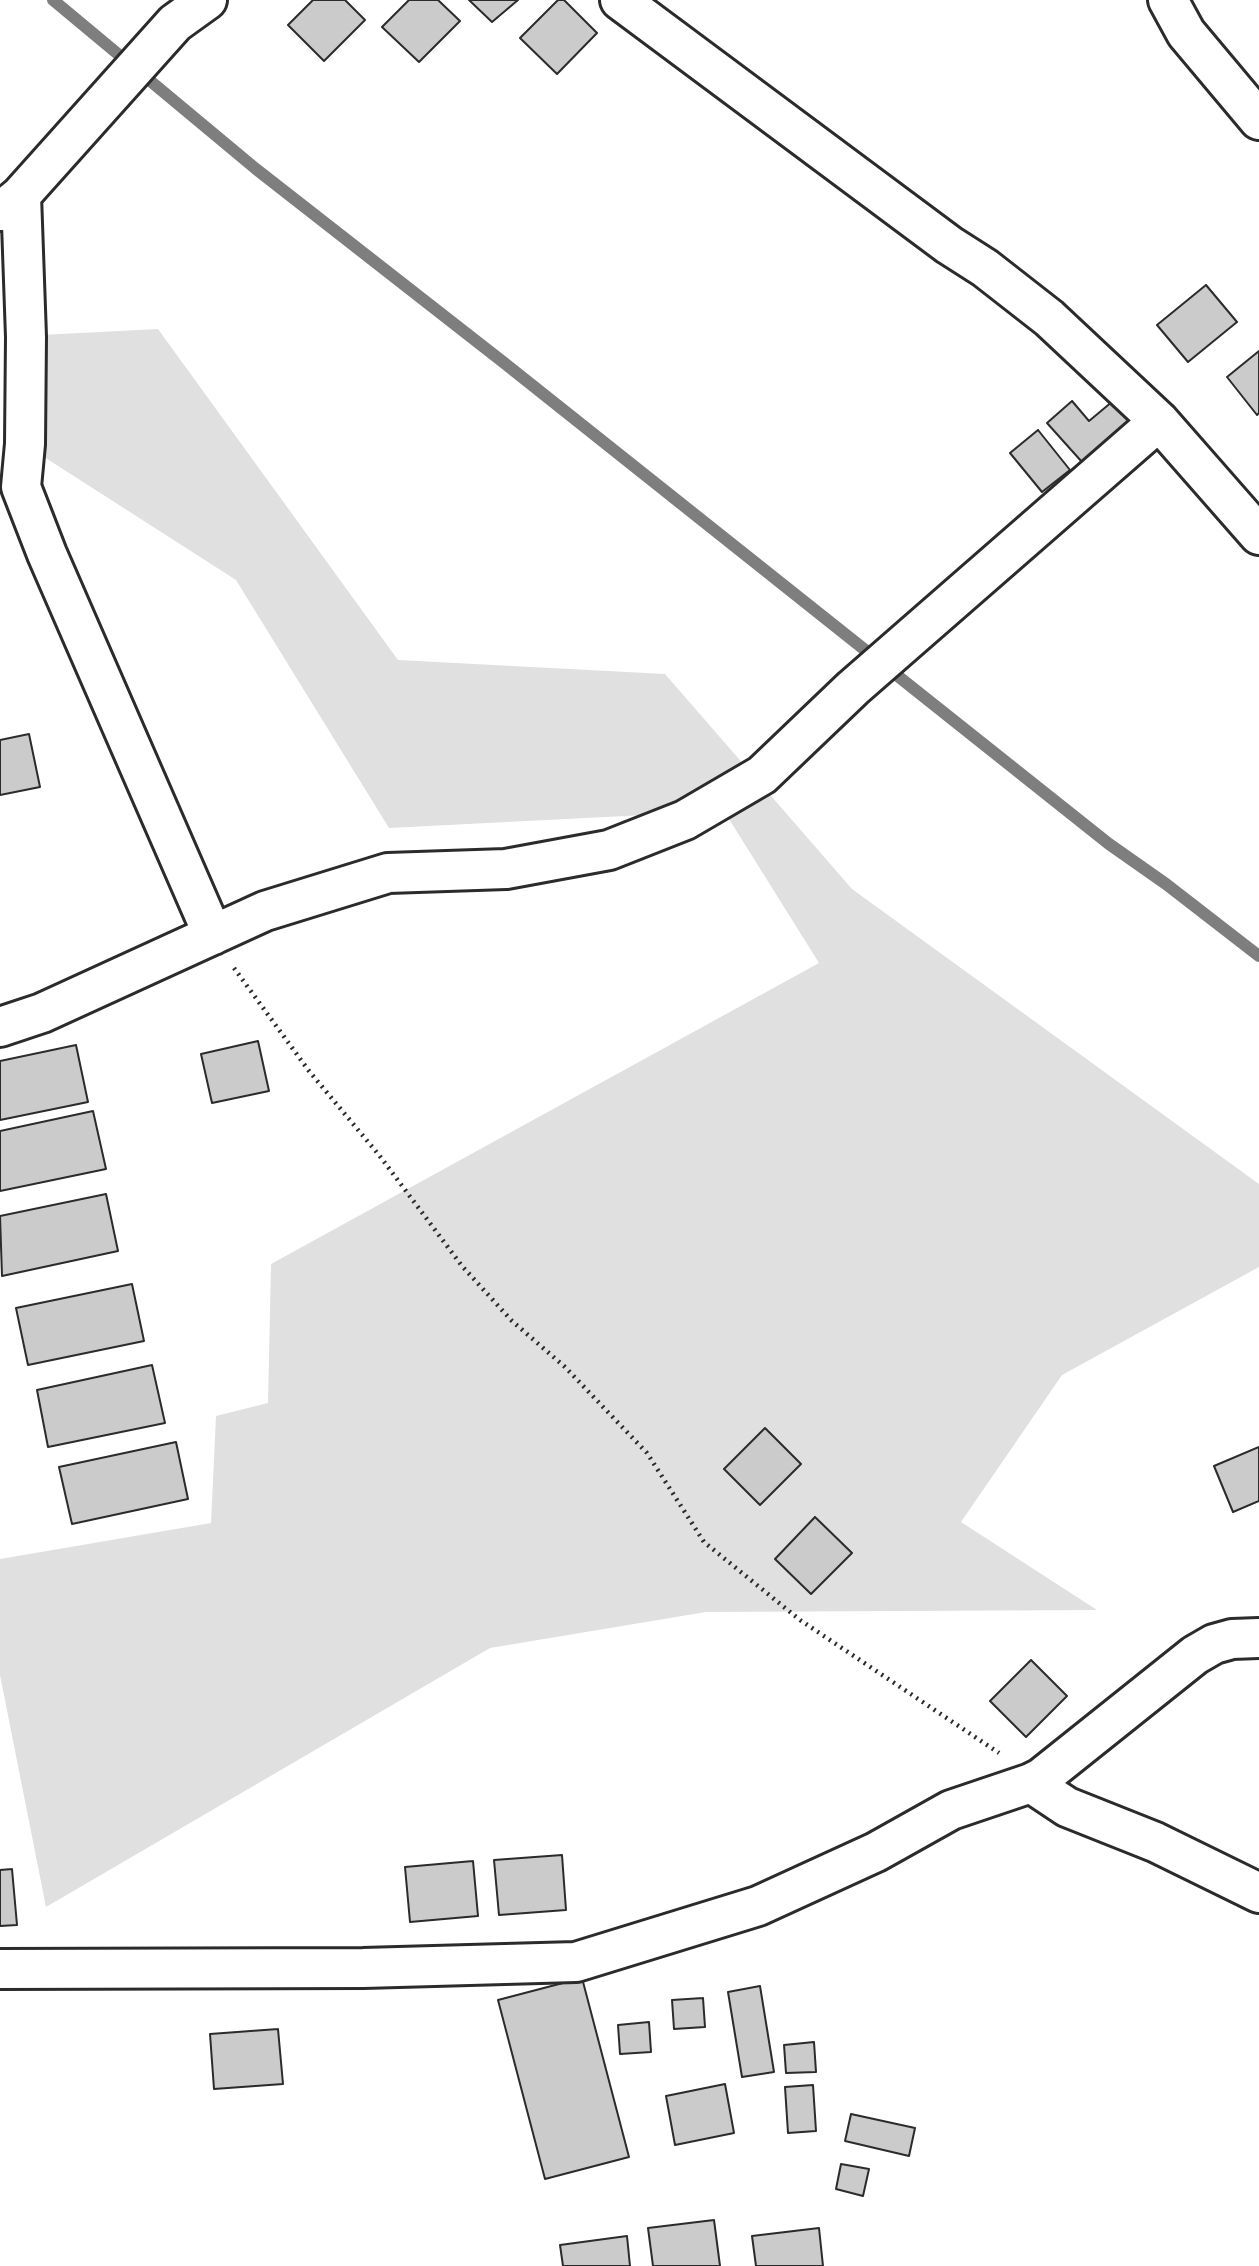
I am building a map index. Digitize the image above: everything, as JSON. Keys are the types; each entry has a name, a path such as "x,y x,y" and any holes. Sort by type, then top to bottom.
{"street":[{"path":"207,0 174,23 11,204 26,337 25,444 11,476 21,487 47,554 213,934"},
{"path":"1168,0 1186,33 1259,120"},
{"path":"634,4 949,246 985,268 1049,318 1159,421 1259,534"},
{"path":"0,1027 42,1013 265,911 388,873 506,869 609,850 685,820 762,775 853,688 1159,421"},
{"path":"0,1969 363,1968 576,1962 758,1906 876,1852 951,1810 1034,1782 1195,1655 1223,1642 1259,1638"},
{"path":"1034,1782 1067,1807 1155,1842 1259,1893"}],"path":[{"path":"213,934 228,960 309,1071 402,1184 462,1266 505,1315 565,1367 647,1453 704,1542 800,1620 990,1746 1034,1782"}],"shaded area":[{"path":"158,329 398,660 665,674 852,889 1259,1184 1259,1267 1062,1375 961,1522 1097,1610 706,1612 490,1648 46,1907 0,1675 0,1559 211,1523 216,1416 268,1403 271,1264 819,963 724,811 389,828 236,580 41,455 41,335"}],"building":[{"path":"313,0 345,0 365,20 324,61 288,25"},
{"path":"409,0 438,0 460,21 419,62 382,27"},
{"path":"469,0 518,0 492,22"},
{"path":"558,0 564,0 597,33 557,74 520,38"},
{"path":"1206,285 1237,322 1188,362 1157,325"},
{"path":"1259,351 1259,413 1257,415 1227,377"},
{"path":"1072,401 1089,421 1113,401 1130,420 1082,462 1047,423"},
{"path":"1038,430 1070,470 1042,492 1010,453"},
{"path":"29,734 40,787 0,795 0,740"},
{"path":"258,1041 269,1091 212,1103 201,1054"},
{"path":"76,1045 88,1102 0,1120 0,1061"},
{"path":"93,1111 106,1169 0,1191 0,1131"},
{"path":"106,1194 118,1251 2,1276 0,1216"},
{"path":"132,1284 144,1341 28,1365 16,1308"},
{"path":"152,1365 165,1423 48,1447 37,1390"},
{"path":"765,1428 801,1464 760,1505 724,1469"},
{"path":"176,1442 188,1499 72,1524 59,1467"},
{"path":"1259,1447 1259,1501 1233,1512 1214,1466"},
{"path":"815,1517 852,1553 811,1594 775,1559"},
{"path":"1031,1660 1067,1696 1026,1737 990,1701"},
{"path":"562,1855 566,1910 499,1915 494,1860"},
{"path":"473,1861 478,1916 410,1922 405,1867"},
{"path":"12,1869 17,1925 0,1926 0,1870"},
{"path":"582,1978 629,2157 545,2179 498,2000"},
{"path":"760,1986 774,2072 742,2077 728,1992"},
{"path":"703,1998 705,2027 674,2029 672,2000"},
{"path":"649,2022 651,2052 620,2054 618,2025"},
{"path":"278,2029 283,2084 214,2089 210,2034"},
{"path":"814,2042 816,2072 786,2073 784,2045"},
{"path":"725,2084 734,2133 675,2145 666,2096"},
{"path":"813,2085 816,2131 788,2133 785,2087"},
{"path":"851,2114 915,2128 909,2156 845,2141"},
{"path":"841,2164 869,2169 863,2196 836,2189"},
{"path":"714,2220 720,2266 653,2266 648,2228"},
{"path":"819,2228 823,2266 756,2266 752,2236"},
{"path":"627,2236 630,2266 563,2266 560,2245"}],"waterway":[{"path":"53,0 256,169 1109,844 1259,956"}]}
